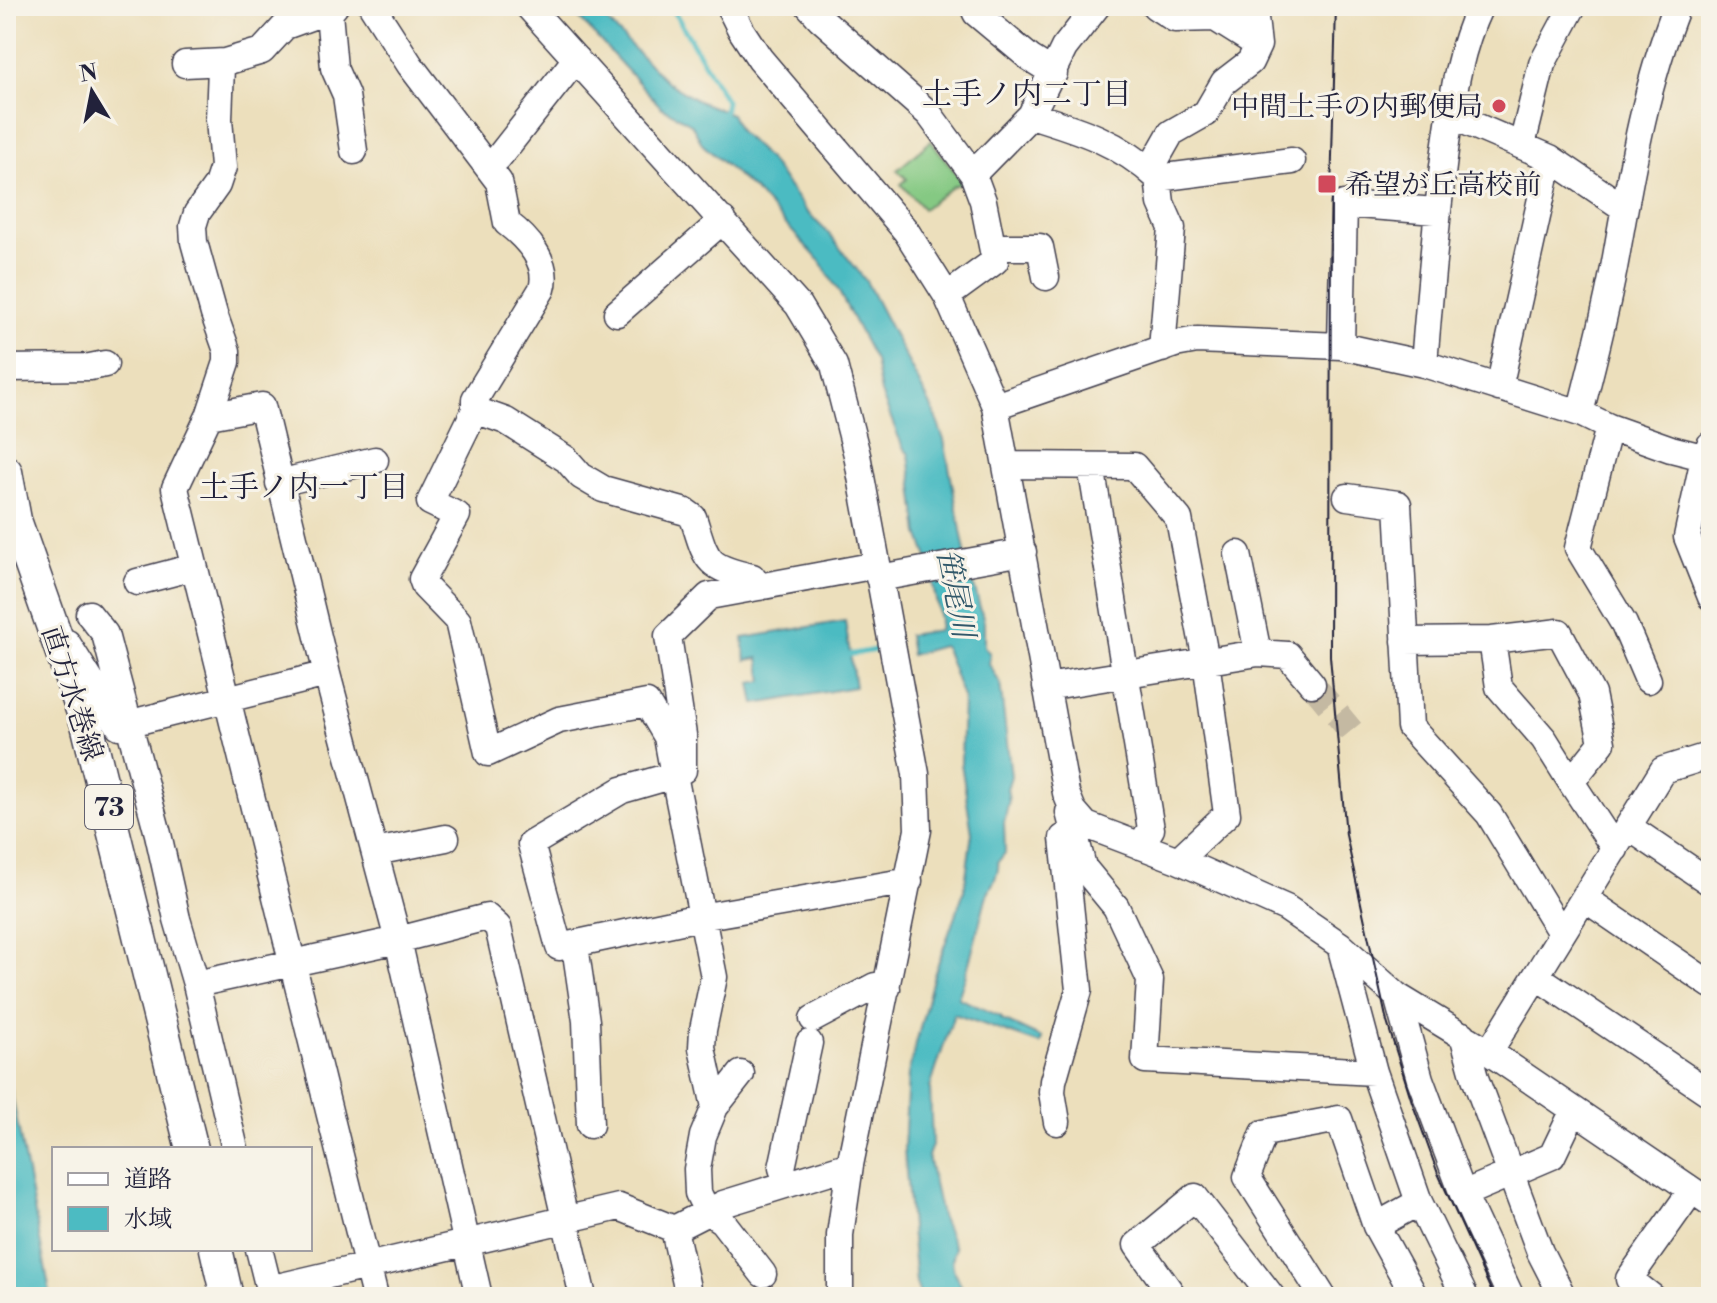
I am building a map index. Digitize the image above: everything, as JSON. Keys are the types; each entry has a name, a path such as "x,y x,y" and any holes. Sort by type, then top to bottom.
{"main road":[{"name":"直方水巻線","path":"6,472 15,520 87,724 192,1147"},
{"path":"216,1251 227,1297"}],"street":[{"path":"372,6 410,65 499,182 507,223 518,230 542,262 546,277 542,289 475,399 475,410 430,502 457,515 422,579 425,587 458,621 488,753 559,720 647,703 667,737 714,977 702,1048 715,1107"},
{"path":"528,6 798,305 834,365 857,455 885,573 916,774 918,830 850,1165 840,1235 840,1297"},
{"path":"729,6 760,59 906,231 947,296 995,406 1007,465 1018,554 1067,803 1083,867 1116,907 1150,980 1145,1060 1374,1072"},
{"path":"809,6 929,114 973,174 983,201 995,261 947,296"},
{"path":"973,6 976,13 1030,58 1054,73"},
{"path":"973,174 1031,115 1064,48 1097,6"},
{"path":"1155,6 1175,19 1215,18 1258,45"},
{"path":"1154,174 1171,133 1206,113 1224,82 1250,62 1258,45 1251,6"},
{"path":"1424,364 1436,211 1457,69 1467,32 1480,6"},
{"path":"1522,145 1542,64 1573,6"},
{"path":"1580,413 1660,50 1677,6"},
{"path":"185,64 225,62 262,51 285,26 332,9 334,68 346,95 354,151"},
{"path":"487,166 498,158 576,59"},
{"path":"225,62 221,75 219,119 223,167 217,185 197,213 193,226 194,242 227,351 227,362 209,416 175,488 375,1297"},
{"path":"1031,115 1091,133 1139,160 1154,174 1161,203 1172,228 1162,349"},
{"path":"1450,115 1550,158 1624,208"},
{"path":"1499,388 1550,158"},
{"path":"1154,174 1292,161"},
{"path":"1341,346 1344,204 1436,211"},
{"path":"617,313 723,220"},
{"path":"993,247 1040,247 1046,277"},
{"path":"995,406 1197,340 1341,346 1424,364 1580,413 1609,427 1709,453 1687,537 1705,570 1711,597"},
{"path":"6,368 105,364"},
{"path":"209,416 262,406 327,674 398,940 479,1297"},
{"path":"475,410 506,421 566,459 581,476 603,489 686,512 693,517 705,553 713,564 723,571 752,577 759,587"},
{"path":"1609,427 1578,548 1624,624 1648,680"},
{"path":"279,483 375,460"},
{"path":"1007,465 1134,466 1179,519 1206,661 1227,814 1178,860"},
{"path":"1091,466 1151,829 1140,846"},
{"path":"1347,497 1398,504 1410,727 1489,814 1561,933"},
{"path":"909,881 700,917 559,947 531,844 622,790 683,770 683,735 668,636 709,596 1018,554"},
{"path":"1238,554 1258,653"},
{"path":"137,582 194,567"},
{"path":"44,606 119,726 327,674"},
{"path":"89,614 105,634 196,984 235,1147"},
{"path":"1405,641 1492,640 1559,632 1592,694 1602,743 1571,782"},
{"path":"1492,640 1499,687 1544,739 1571,782 1623,838 1711,883"},
{"path":"1046,687 1258,653 1288,655 1312,684"},
{"path":"1489,1052 1663,770 1706,762"},
{"path":"1067,803 1086,825 1178,860 1286,908 1340,945 1397,996 1463,1035 1573,1112 1704,1195 1629,1279 1652,1297"},
{"path":"1057,1122 1053,1081 1079,990 1063,836 1067,803"},
{"path":"375,852 446,838"},
{"path":"1584,898 1711,985"},
{"path":"196,984 398,940 487,917 498,927 583,1297"},
{"path":"1340,945 1374,1072 1419,1202 1465,1297"},
{"path":"575,946 586,1021 590,1125"},
{"path":"1536,976 1711,1094"},
{"path":"787,1183 782,1168 811,1031 875,986 887,988"},
{"path":"1397,996 1420,1079 1463,1194 1511,1297"},
{"path":"1463,1035 1475,1078 1540,1252 1563,1297"},
{"path":"741,1074 715,1107 703,1136 697,1169 698,1193 707,1211 722,1221 763,1274"},
{"path":"1463,1194 1552,1156 1573,1112"},
{"path":"1323,1297 1247,1177 1264,1133 1339,1119 1376,1226 1415,1297"},
{"path":"260,1251 270,1293 368,1265 619,1207 674,1229 707,1211 850,1165"},
{"path":"1174,1297 1137,1245 1195,1197 1272,1297"},
{"path":"1376,1226 1419,1202"},
{"path":"674,1229 689,1297"}],"green space":[{"path":"931,141 964,184 955,185 923,209 901,184 907,179 897,170"}],"water":[{"name":"笹尾川","path":"568,6 592,6 667,82 698,101 731,114 739,131 770,161 807,212 866,281 932,408 944,440 966,557 984,622 984,646 990,654 989,664 1000,683 1011,776 1004,822 1005,853 998,862 996,876 986,898 958,998 1042,1038 1040,1044 954,1014 930,1088 932,1145 928,1156 941,1216 955,1248 952,1261 954,1272 967,1297 921,1297 916,1283 904,1149 908,1074 934,975 964,891 972,833 961,763 963,698 945,648 942,646 911,655 908,635 939,630 940,620 927,555 919,534 909,454 903,448 881,393 875,361 819,260 755,191 703,145 691,124 661,107"},
{"path":"845,621 855,687 755,704 751,683 763,681 759,658 746,660 743,638"},
{"path":"6,1071 10,1085 51,1297 6,1297"}],"waterway":[{"path":"671,6 726,101 724,113"},
{"path":"848,655 886,648"}],"tunnel":[{"path":"1312,684 1351,731"}],"tram line":[{"path":"1336,6 1331,193 1330,656 1346,835 1387,1022 1412,1102 1437,1171 1494,1297"}],"place":[{"name":"中間土手の内郵便局","path":"1499,106"},
{"name":"希望が丘高校前","path":"1327,184"}],"district":[{"name":"土手ノ内二丁目","path":"1027,94"},
{"name":"土手ノ内一丁目","path":"304,487"}]}
